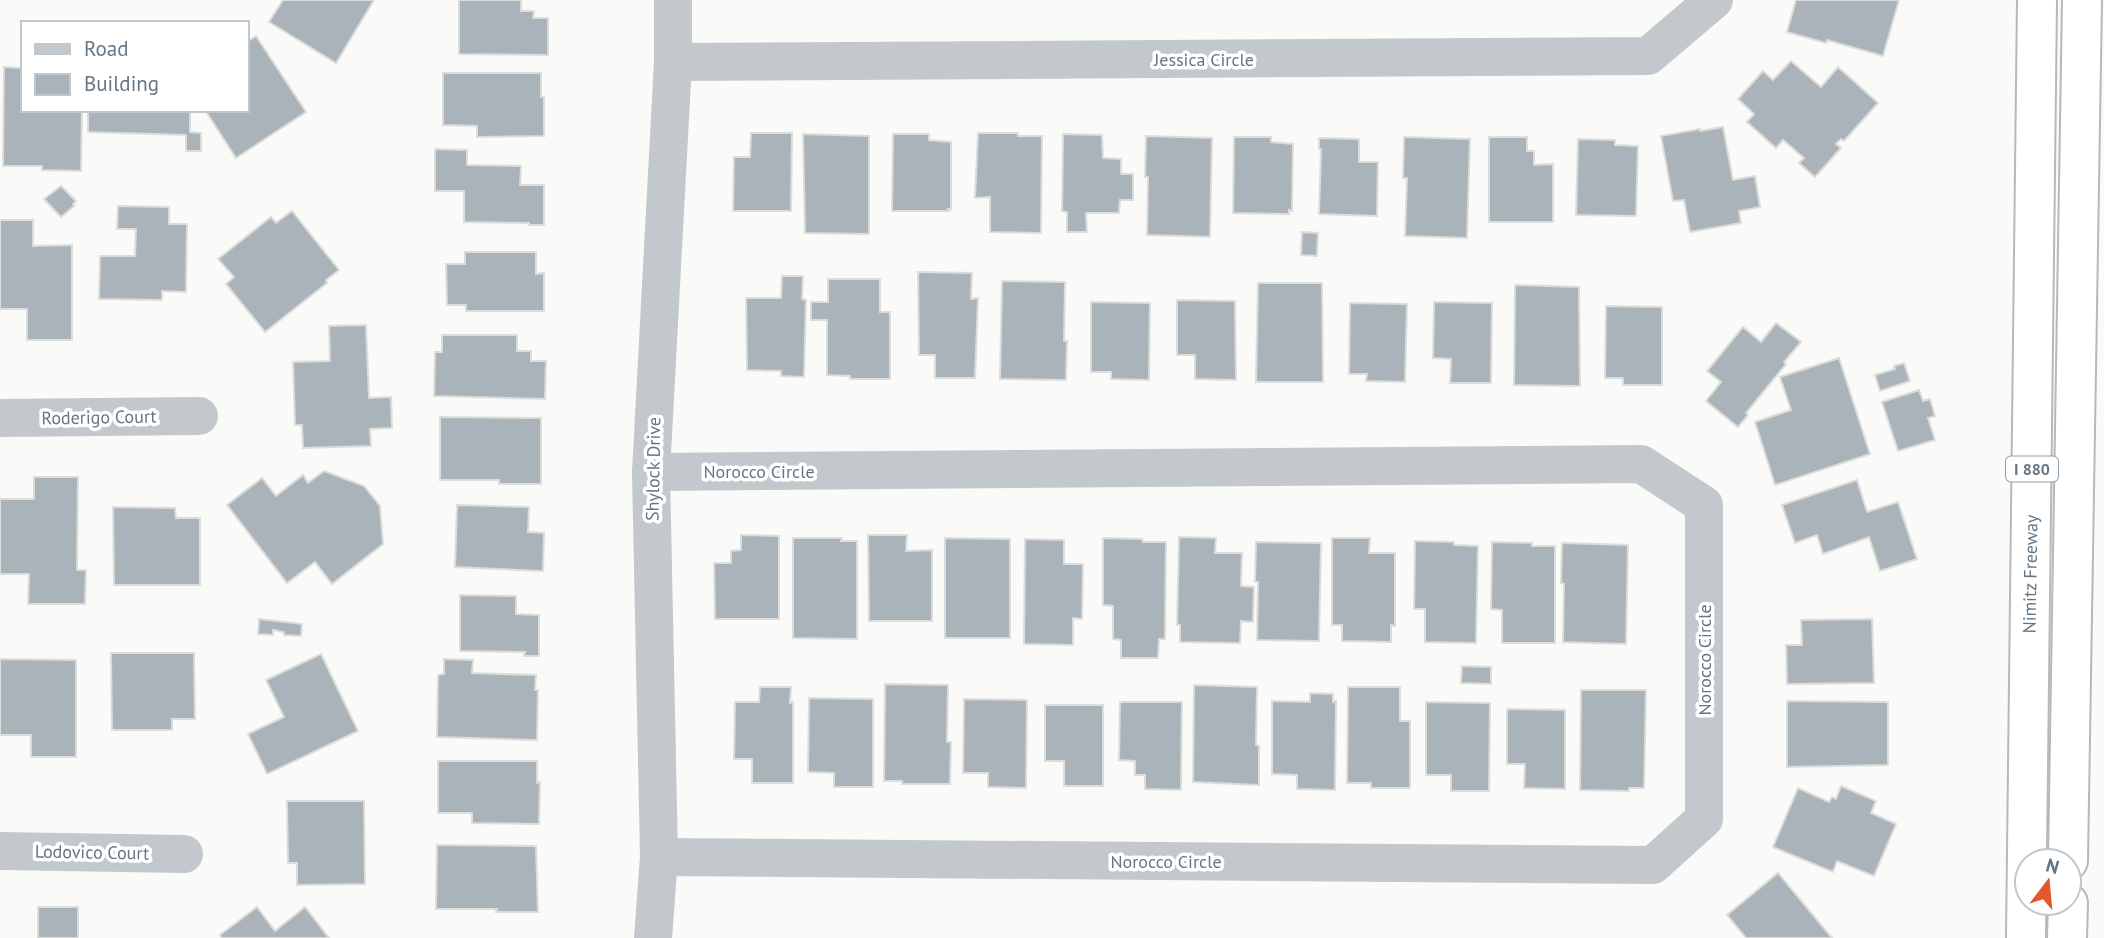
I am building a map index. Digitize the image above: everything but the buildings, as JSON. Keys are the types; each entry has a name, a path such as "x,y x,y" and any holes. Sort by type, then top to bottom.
{"highway":[{"name":"Nimitz Freeway","path":"2026,938 2037,0"},
{"name":"I 880","path":"2068,847 2082,0"},
{"path":"2067,938 2068,917"}],"street":[{"name":"Shylock Drive","path":"653,938 659,857 650,472 673,62 673,0"},
{"name":"Jessica Circle","path":"673,62 1648,56 1714,0"},
{"name":"Roderigo Court","path":"0,418 199,416"},
{"name":"Norocco Circle","path":"650,472 1641,464 1704,505 1704,819 1653,865 659,857"},
{"name":"Lodovico Court","path":"0,850 184,854"}]}
